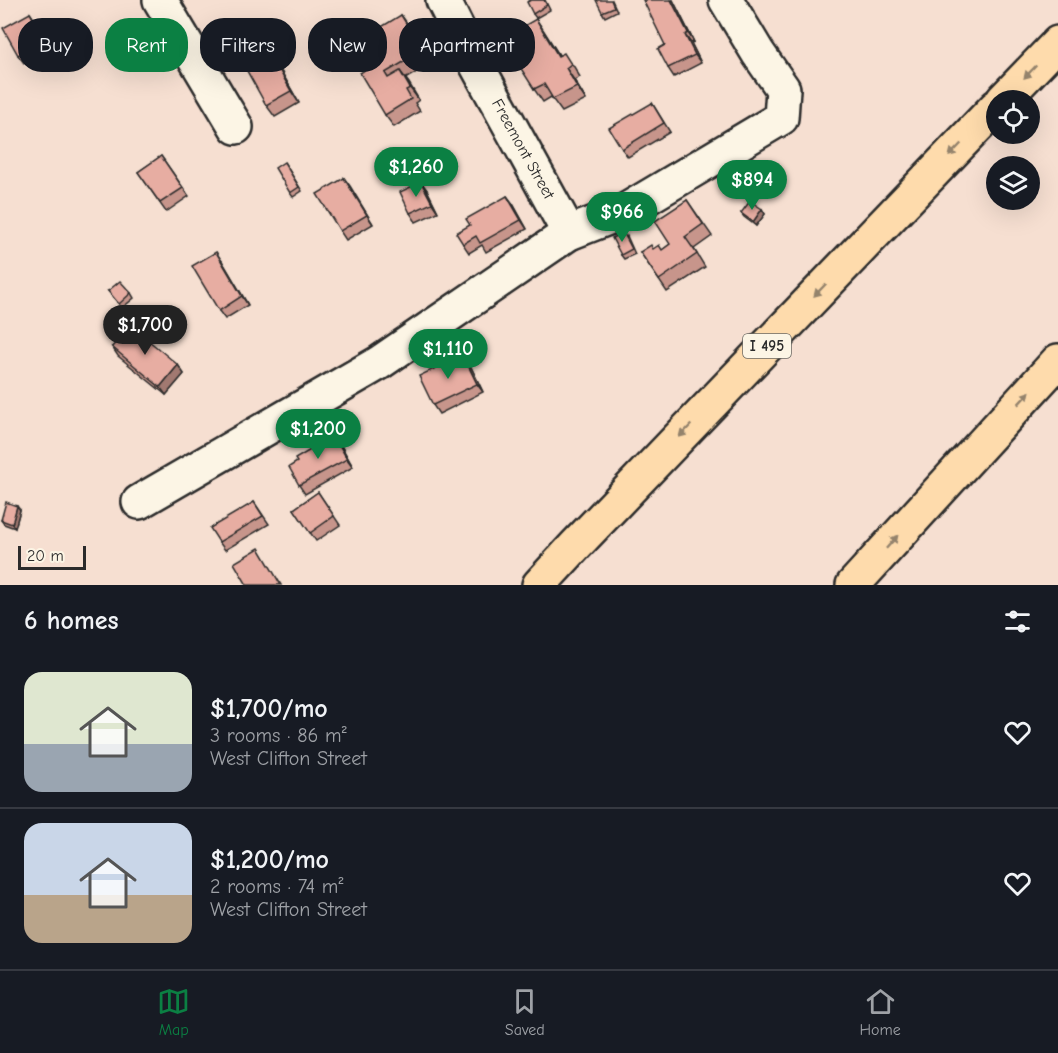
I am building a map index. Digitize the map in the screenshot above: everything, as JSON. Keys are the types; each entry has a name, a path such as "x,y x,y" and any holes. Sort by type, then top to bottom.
{"highway":[{"path":"1013,90 1058,43"},
{"name":"I 495","path":"539,585 986,117"},
{"path":"853,585 1058,361"}],"street":[{"path":"160,0 236,127"},
{"name":"Freemont Street","path":"443,0 569,233"},
{"path":"139,502 379,363 569,233 623,212 781,118 783,89 726,0"}],"building":[{"path":"544,0 547,5 533,14 527,2"},
{"path":"596,0 611,0 614,7 602,12"},
{"path":"643,0 671,0 688,33 685,35 695,55 668,68 658,49 665,45"},
{"path":"30,13 33,18 21,18"},
{"path":"401,15 403,18 399,18 399,65 387,72 387,24"},
{"path":"18,20 18,55 3,28"},
{"path":"535,20 558,56 564,53 571,64 566,68 577,87 553,99 544,84 534,89 523,72 535,72"},
{"path":"248,72 280,72 291,91 266,105"},
{"path":"387,72 385,73 388,78 401,72 410,88 406,90 411,99 385,115 360,73"},
{"path":"652,103 664,123 622,149 609,128"},
{"path":"161,156 183,188 160,203 138,172"},
{"path":"284,162 299,187 290,193 275,168"},
{"path":"344,178 367,215 340,231 317,194"},
{"path":"421,182 432,203 410,213 400,192"},
{"path":"507,196 521,220 480,243 476,236 463,244 456,233 470,225 466,219"},
{"path":"687,200 703,224 685,237 697,254 659,280 640,252 651,245 653,249 659,245 662,250 670,244 655,221"},
{"path":"750,201 762,209 753,222 741,213"},
{"path":"623,232 632,249 621,255 612,238"},
{"path":"216,252 242,296 219,311 192,266"},
{"path":"120,281 131,293 119,304 108,291"},
{"path":"130,325 178,365 160,387 112,347"},
{"path":"463,355 477,384 433,405 419,376"},
{"path":"333,434 347,459 299,485 289,467 297,462 295,459 312,449 310,447"},
{"path":"318,492 334,516 310,533 294,509"},
{"path":"6,502 17,506 12,524 1,520"},
{"path":"254,502 263,516 219,542 210,528"},
{"path":"259,548 281,585 247,585 234,563"}]}
